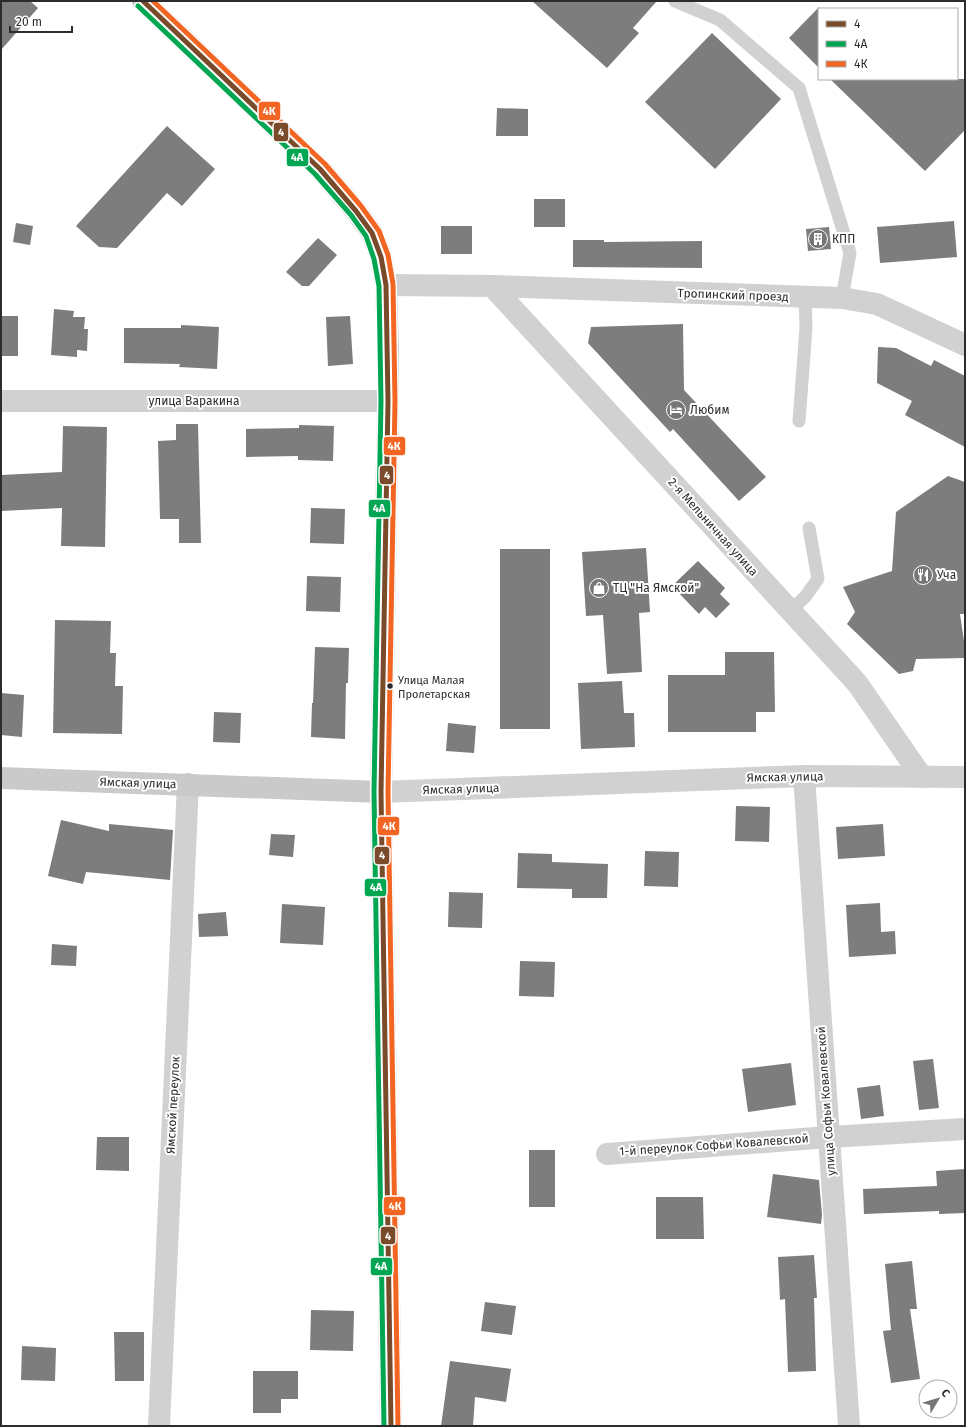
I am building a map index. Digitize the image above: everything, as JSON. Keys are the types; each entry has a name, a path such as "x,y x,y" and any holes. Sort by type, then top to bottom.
{"street":[{"path":"143,1 320,169 356,211 372,233 381,257 386,285 388,401 381,792 391,1426"},
{"name":"Тропинский проезд","path":"386,285 492,286 842,298 877,304 965,345"},
{"name":"2-я Мельничная улица","path":"492,286 790,612 857,683 922,777"},
{"name":"улица Варакина","path":"1,401 388,401"},
{"name":"Ямская улица","path":"1,778 381,792 804,776 965,777"},
{"name":"улица Софьи Ковалевской","path":"804,776 849,1426"},
{"name":"Ямской переулок","path":"159,1426 188,784"},
{"name":"1-й переулок Софьи Ковалевской","path":"607,1154 829,1137 965,1130"}],"lane":[{"path":"675,1 720,20 799,88 850,252 842,298"},
{"path":"799,421 806,328 805,297"},
{"path":"790,612 806,597 818,580 809,528"}],"building":[{"path":"1,1 30,1 38,8 1,50"},
{"path":"532,1 657,1 633,28 639,33 607,68"},
{"path":"818,8 818,67 789,38"},
{"path":"712,33 781,99 715,169 645,102"},
{"path":"965,79 965,130 925,171 831,80"},
{"path":"497,108 528,109 528,136 496,136"},
{"path":"167,126 215,169 182,206 167,193 117,248 99,247 76,226"},
{"path":"534,199 565,199 565,227 534,227"},
{"path":"954,221 957,257 880,263 877,227"},
{"path":"16,223 33,226 30,245 13,242"},
{"path":"441,226 472,226 472,254 441,254"},
{"name":"КПП","path":"829,227 831,249 808,251 806,229"},
{"path":"318,238 337,255 309,286 302,286 286,272"},
{"path":"573,240 604,240 604,242 702,241 702,268 573,267"},
{"path":"54,309 74,311 73,317 85,317 84,329 88,329 87,351 77,350 77,357 51,355"},
{"path":"1,316 18,316 18,356 1,356"},
{"path":"350,316 353,364 328,366 326,317"},
{"name":"Любим","path":"683,324 684,390 766,477 739,501 673,429 670,432 588,343 591,327"},
{"path":"181,325 219,327 217,369 179,367 180,364 124,363 124,328 181,328"},
{"path":"878,347 896,348 931,366 934,360 965,376 965,447 905,415 912,401 877,383"},
{"path":"176,424 198,424 201,543 179,543 179,519 160,519 158,441 176,440"},
{"path":"299,425 334,426 333,461 298,460 298,456 246,457 246,429 299,428"},
{"path":"63,426 107,427 105,547 61,546 62,508 1,511 1,475 62,472"},
{"name":"Уча","path":"948,476 965,482 965,614 960,614 965,658 916,659 913,671 899,674 847,624 855,612 843,587 892,571 896,512"},
{"path":"311,508 345,509 344,544 310,543"},
{"path":"646,548 650,612 639,613 642,672 607,674 603,615 586,616 582,552"},
{"path":"500,549 550,549 550,729 500,729"},
{"path":"698,561 725,588 720,594 730,604 716,618 705,607 699,614 672,586"},
{"path":"307,576 341,577 340,612 306,611"},
{"path":"55,620 111,621 110,653 116,653 115,686 123,686 122,734 53,733"},
{"path":"315,647 349,648 348,683 346,683 345,739 311,737"},
{"path":"725,652 774,652 775,712 756,712 756,732 668,732 668,675 725,675"},
{"path":"622,681 624,713 634,713 635,747 581,749 578,683"},
{"path":"1,693 24,695 22,737 1,735"},
{"path":"214,712 241,713 240,743 213,742"},
{"path":"448,723 476,726 474,753 446,751"},
{"path":"736,806 770,807 769,842 735,841"},
{"path":"61,820 109,831 109,824 173,830 170,880 86,872 83,884 48,876"},
{"path":"883,824 885,856 838,859 836,827"},
{"path":"271,834 295,835 293,857 269,855"},
{"path":"645,851 679,852 678,887 644,886"},
{"path":"518,853 552,854 552,862 608,864 607,898 572,898 572,889 517,888"},
{"path":"449,892 483,893 482,928 448,927"},
{"path":"880,903 881,932 895,931 896,954 849,957 846,905"},
{"path":"282,904 325,907 323,945 280,943"},
{"path":"226,912 228,936 199,937 198,914"},
{"path":"52,944 77,946 76,966 51,965"},
{"path":"520,961 555,962 554,997 519,996"},
{"path":"933,1059 939,1108 919,1110 913,1061"},
{"path":"791,1063 796,1105 748,1112 742,1069"},
{"path":"880,1085 884,1116 861,1119 857,1088"},
{"path":"97,1137 129,1137 129,1171 96,1170"},
{"path":"529,1150 555,1150 555,1207 529,1207"},
{"path":"965,1169 965,1213 939,1214 939,1211 864,1214 863,1189 937,1186 936,1171"},
{"path":"773,1174 819,1180 822,1215 821,1224 767,1217"},
{"path":"656,1197 703,1197 704,1239 656,1239"},
{"path":"814,1255 817,1298 814,1298 816,1371 788,1372 785,1299 780,1300 778,1257"},
{"path":"912,1261 917,1309 910,1309 920,1379 891,1383 883,1331 891,1330 885,1264"},
{"path":"485,1302 516,1306 512,1335 481,1331"},
{"path":"311,1310 354,1311 353,1351 310,1350"},
{"path":"114,1332 144,1332 144,1381 115,1381"},
{"path":"22,1346 56,1348 55,1381 21,1380"},
{"path":"450,1361 511,1369 506,1402 475,1397 473,1426 441,1426"},
{"path":"253,1371 298,1371 298,1399 281,1399 281,1413 253,1413"}],"transit line":[{"name":"4","path":"143,1 320,169 356,211 372,233 381,257 386,285 388,401 381,792 391,1426"},
{"name":"4К","path":"153,1 325,164 361,206 379,231 388,255 393,284 395,401 388,792 398,1426"},
{"name":"4А","path":"138,6 315,174 351,215 366,236 374,259 379,286 381,401 374,792 384,1426"}],"place":[{"name":"КПП","path":"818,239"},
{"name":"Любим","path":"676,410"},
{"name":"Уча","path":"923,575"},
{"name":"ТЦ \"На Ямской\"","path":"599,588"},
{"name":"Улица Малая Пролетарская","path":"390,686"}]}
